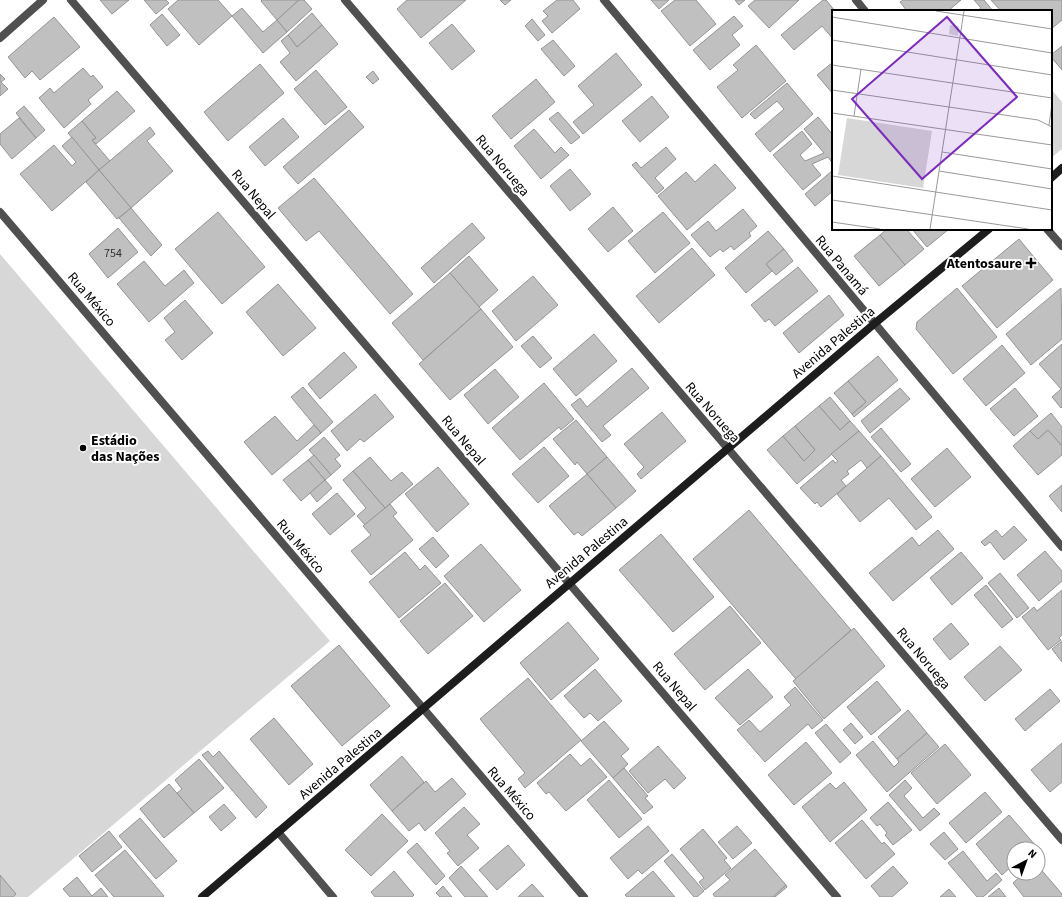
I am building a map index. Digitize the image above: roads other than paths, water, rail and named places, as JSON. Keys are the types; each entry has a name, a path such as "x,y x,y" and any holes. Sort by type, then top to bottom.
{"street":[{"path":"0,38 42,0"},
{"name":"Rua Nepal","path":"72,0 837,897"},
{"name":"Rua Noruega","path":"345,0 1062,840"},
{"name":"Rua Panamá","path":"604,0 1062,547"},
{"path":"856,0 864,10"},
{"path":"1052,177 1062,168"},
{"name":"Rua México","path":"0,212 584,897"},
{"name":"Avenida Palestina","path":"202,897 874,324 988,230"},
{"path":"1049,230 1062,246"},
{"path":"278,832 333,897"}],"place":[{"name":"Atentosaure","path":"1031,263"},
{"name":"Estádio das Nações","path":"83,448"}]}
